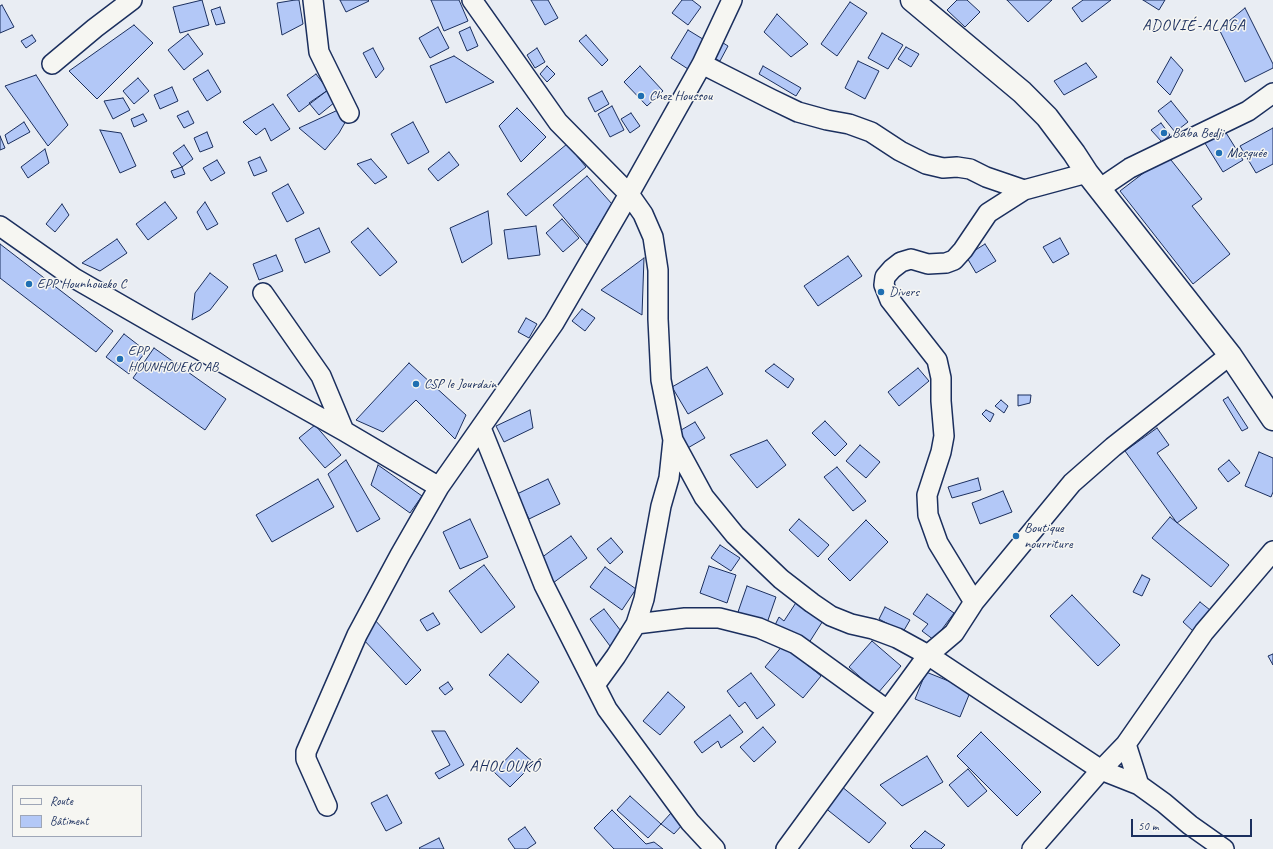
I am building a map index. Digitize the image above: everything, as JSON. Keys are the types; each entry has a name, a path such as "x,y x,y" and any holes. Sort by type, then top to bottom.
{"main road":[{"path":"912,0 1022,92 1047,117 1093,181 1230,355 1273,419"}],"street":[{"path":"52,64 95,28 132,0"},
{"path":"313,0 319,52 349,113"},
{"path":"472,0 558,122 629,194 643,214 653,237 658,270 658,319 661,380 673,440 704,497 735,535 781,579 831,616 851,624 873,629 897,638 928,655 1101,770 1139,785 1164,803 1190,825 1224,849"},
{"path":"327,806 306,759 306,752 357,635 400,555 440,487 554,322 629,194 702,64 732,0"},
{"path":"702,64 771,100 798,112 849,124 871,132 900,151 926,164 936,167 957,167 970,169 986,177 1024,190"},
{"path":"974,602 938,543 928,515 927,495 941,452 944,436 941,378 937,360 890,300 884,286 885,277 892,269 906,260 911,259 928,264 946,263 954,260 963,250 988,213 1024,190 1093,181 1130,168 1248,111 1273,93"},
{"path":"0,226 74,278 440,487"},
{"path":"263,293 321,376 344,431"},
{"path":"786,849 928,655 954,633 974,602 1072,484 1113,447 1230,355"},
{"path":"481,428 544,585 607,709 690,822 715,849"},
{"path":"595,685 616,656 636,624 644,599 661,506 669,478 673,440"},
{"path":"1032,849 1101,770 1126,744 1204,632 1273,551"},
{"path":"636,624 685,618 719,618 759,628 796,644 887,710"},
{"path":"1126,744 1139,785"}],"building":[{"path":"202,0 209,25 180,33 173,7"},
{"path":"299,0 303,24 282,35 277,3"},
{"path":"340,0 368,0 369,1 346,12"},
{"path":"431,0 459,0 468,21 444,31"},
{"path":"531,0 548,0 558,18 545,25"},
{"path":"682,0 692,0 701,7 688,25 672,13"},
{"path":"957,0 967,0 980,12 965,27 947,10"},
{"path":"1007,0 1052,0 1028,22"},
{"path":"1083,0 1111,0 1082,22 1072,8"},
{"path":"1143,0 1165,0 1159,10"},
{"path":"850,2 867,13 837,56 821,44"},
{"path":"2,5 14,27 0,33 0,6"},
{"path":"220,7 225,23 216,25 211,10"},
{"path":"1245,8 1273,64 1273,68 1245,82 1219,29"},
{"path":"777,14 808,44 791,57 764,32"},
{"path":"134,25 153,43 97,99 69,71"},
{"path":"438,27 449,48 430,58 419,38"},
{"path":"470,27 478,46 467,51 459,32"},
{"path":"688,30 706,41 688,69 671,58"},
{"path":"882,33 903,45 888,69 868,58"},
{"path":"188,34 203,54 184,70 168,50"},
{"path":"32,35 36,41 26,48 21,41"},
{"path":"586,35 608,60 602,66 579,41"},
{"path":"720,41 728,46 720,61 712,57"},
{"path":"906,47 919,54 911,67 898,59"},
{"path":"373,48 384,69 376,78 363,53"},
{"path":"537,48 545,62 535,68 527,55"},
{"path":"454,56 494,82 446,103 430,66"},
{"path":"1171,57 1183,70 1170,95 1157,82"},
{"path":"858,61 879,71 865,99 845,88"},
{"path":"1086,63 1097,77 1064,95 1054,81"},
{"path":"547,66 555,74 547,82 540,74"},
{"path":"640,66 663,91 647,106 624,82"},
{"path":"763,66 801,88 796,96 759,74"},
{"path":"208,70 221,92 207,101 193,79"},
{"path":"316,74 328,90 299,112 287,95"},
{"path":"36,75 68,125 48,146 5,86"},
{"path":"138,78 149,91 134,104 123,91"},
{"path":"172,87 178,101 160,109 154,95"},
{"path":"328,90 335,102 319,115 309,103"},
{"path":"602,91 609,104 595,112 588,98"},
{"path":"123,98 130,110 113,119 104,101"},
{"path":"1171,101 1188,122 1175,132 1158,111"},
{"path":"273,104 290,129 271,141 265,128 256,135 243,122"},
{"path":"612,106 624,130 610,137 598,114"},
{"path":"517,108 546,137 521,162 499,126"},
{"path":"338,110 347,119 339,133 325,150 299,128"},
{"path":"188,111 194,123 184,128 177,116"},
{"path":"631,113 640,126 630,133 621,119"},
{"path":"143,114 147,121 134,127 131,119"},
{"path":"24,122 30,132 8,144 5,135"},
{"path":"413,122 429,152 408,164 391,134"},
{"path":"1161,123 1170,135 1162,142 1151,130"},
{"path":"1223,128 1243,160 1223,172 1203,140"},
{"path":"1273,128 1273,164 1256,173 1240,146"},
{"path":"100,130 121,133 136,166 120,173"},
{"path":"207,132 213,147 200,152 194,138"},
{"path":"0,136 5,148 0,150"},
{"path":"567,144 586,167 526,216 507,194"},
{"path":"184,145 193,159 182,167 173,153"},
{"path":"45,149 49,163 28,178 21,167"},
{"path":"449,152 459,165 438,181 428,169"},
{"path":"1167,155 1202,199 1192,206 1230,254 1193,284 1120,191"},
{"path":"260,157 267,171 254,176 248,162"},
{"path":"371,159 387,177 375,184 357,164"},
{"path":"217,160 225,173 211,181 203,168"},
{"path":"182,167 185,174 174,178 171,171"},
{"path":"587,176 612,204 587,245 553,205"},
{"path":"288,184 304,213 287,222 272,193"},
{"path":"165,202 177,218 148,240 136,224"},
{"path":"205,202 218,224 207,230 197,212"},
{"path":"62,204 69,215 55,232 46,224"},
{"path":"488,211 492,244 462,263 450,228"},
{"path":"562,219 579,238 563,252 546,233"},
{"path":"536,226 540,255 508,259 504,230"},
{"path":"319,228 330,252 305,263 295,239"},
{"path":"368,228 397,262 380,276 351,242"},
{"path":"1060,238 1069,254 1053,263 1043,247"},
{"path":"117,239 127,253 100,271 82,263"},
{"path":"0,244 113,331 96,352 0,278"},
{"path":"985,244 996,261 976,273 966,256"},
{"path":"276,255 283,271 259,280 253,264"},
{"path":"848,256 862,276 818,306 804,286"},
{"path":"644,258 642,315 601,290"},
{"path":"210,273 228,287 210,310 192,320 195,293"},
{"path":"582,309 595,318 585,331 572,321"},
{"path":"526,318 537,324 529,338 518,332"},
{"path":"124,334 146,351 129,374 106,357"},
{"path":"154,348 226,399 205,430 133,378"},
{"path":"409,363 466,415 455,439 416,400 383,432 356,420"},
{"path":"774,364 794,379 788,388 765,371"},
{"path":"707,367 723,394 688,414 672,387"},
{"path":"918,368 929,381 899,406 888,392"},
{"path":"1018,395 1031,395 1030,403 1018,406"},
{"path":"1228,397 1248,428 1242,431 1223,400"},
{"path":"1001,400 1008,406 1004,413 995,406"},
{"path":"530,410 533,428 504,442 496,426"},
{"path":"986,410 994,414 990,422 982,414"},
{"path":"825,421 847,444 835,456 812,433"},
{"path":"695,422 705,438 686,449 676,433"},
{"path":"315,425 341,455 325,468 299,438"},
{"path":"1157,428 1169,445 1157,453 1197,508 1177,523 1125,451"},
{"path":"767,440 786,465 757,488 730,455"},
{"path":"860,445 880,462 866,478 846,461"},
{"path":"1259,452 1273,458 1273,492 1271,497 1245,486"},
{"path":"346,460 380,519 357,532 328,474"},
{"path":"1229,460 1240,473 1228,482 1218,469"},
{"path":"378,465 422,496 410,513 371,485"},
{"path":"837,467 866,501 853,511 824,477"},
{"path":"978,478 981,490 952,498 948,487"},
{"path":"318,479 334,507 272,542 256,515"},
{"path":"548,479 560,504 529,519 517,494"},
{"path":"1003,491 1012,512 980,524 972,503"},
{"path":"1170,517 1229,565 1211,587 1152,538"},
{"path":"470,519 488,557 460,569 443,532"},
{"path":"799,519 829,545 818,557 789,530"},
{"path":"866,520 888,542 850,581 828,559"},
{"path":"571,536 587,558 553,583 537,561"},
{"path":"611,538 623,552 610,564 597,549"},
{"path":"720,545 740,558 731,571 711,558"},
{"path":"484,565 515,607 481,633 449,591"},
{"path":"709,566 736,575 727,603 700,593"},
{"path":"605,567 636,589 622,610 590,587"},
{"path":"1142,575 1150,579 1142,596 1133,592"},
{"path":"747,586 776,597 767,623 738,612"},
{"path":"927,594 954,613 934,640 922,631 928,624 913,614"},
{"path":"1072,595 1120,645 1098,666 1050,616"},
{"path":"799,598 826,616 807,646 775,625 779,617 784,621"},
{"path":"1200,602 1210,610 1193,631 1183,622"},
{"path":"885,607 910,620 903,632 879,619"},
{"path":"604,609 624,635 610,646 590,619"},
{"path":"433,613 440,624 427,631 420,620"},
{"path":"373,618 421,670 406,685 362,638"},
{"path":"872,641 901,666 878,693 849,667"},
{"path":"783,645 821,676 803,698 765,667"},
{"path":"508,654 539,682 521,703 489,675"},
{"path":"1273,654 1273,665 1268,656"},
{"path":"926,672 971,690 960,717 915,699"},
{"path":"751,673 775,705 757,719 745,702 739,707 727,691"},
{"path":"448,682 453,689 445,695 439,688"},
{"path":"668,692 685,707 660,735 643,721"},
{"path":"730,715 743,732 721,748 718,741 702,753 694,742"},
{"path":"763,727 776,742 754,762 740,747"},
{"path":"432,731 445,731 464,765 439,779 435,773 450,765"},
{"path":"981,732 1041,792 1017,816 957,756"},
{"path":"517,748 534,763 510,787 494,772"},
{"path":"927,756 943,782 902,806 880,785"},
{"path":"968,769 987,791 968,807 949,785"},
{"path":"841,786 886,823 869,843 824,807"},
{"path":"387,795 402,823 386,831 371,803"},
{"path":"630,796 661,824 648,838 617,810"},
{"path":"612,810 646,844 654,842 663,849 614,849 594,828"},
{"path":"671,813 683,824 674,834 661,824"},
{"path":"525,827 536,843 527,849 515,849 508,839"},
{"path":"925,831 945,845 941,849 913,849 910,846"},
{"path":"439,838 444,849 419,848"}],"place":[{"name":"Chez Houssou","path":"641,96"},
{"name":"Baba Bedji","path":"1164,133"},
{"name":"Mosquée","path":"1219,153"},
{"name":"EPP Hounhoueko C","path":"29,284"},
{"name":"Divers","path":"881,292"},
{"name":"EPP HOUNHOUEKO AB","path":"120,359"},
{"name":"CSP le Jourdain","path":"416,384"},
{"name":"Boutique nourriture","path":"1016,536"}],"district":[{"name":"ADOVIÉ-ALAGA","path":"1194,26"},
{"name":"AHOLOUKÔ","path":"505,767"}]}
